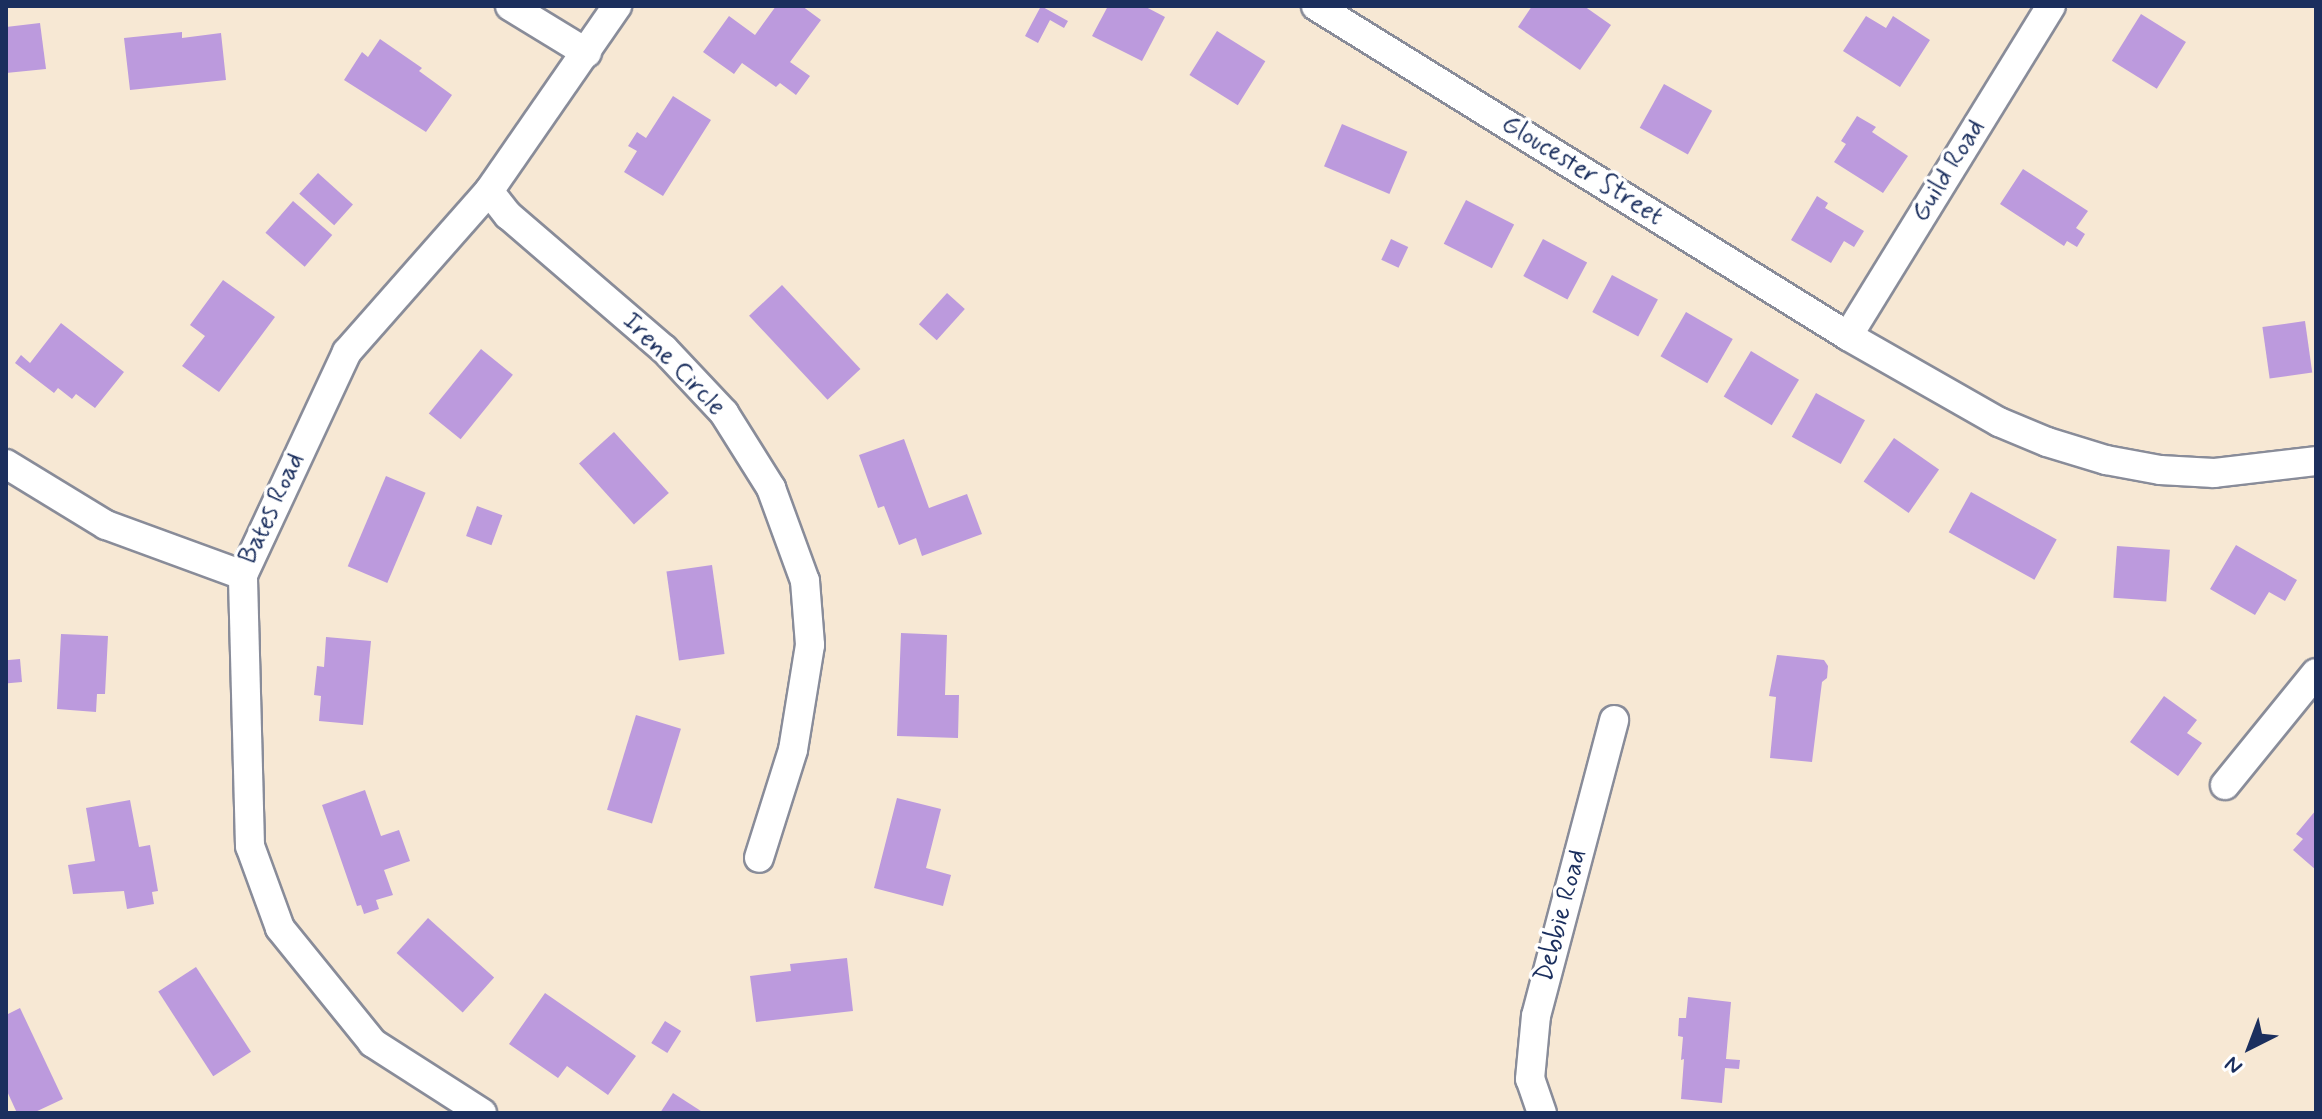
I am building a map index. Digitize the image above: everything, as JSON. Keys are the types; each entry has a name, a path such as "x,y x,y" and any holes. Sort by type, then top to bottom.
{"street":[{"path":"510,6 587,53"},
{"name":"Bates Road","path":"482,1113 373,1043 280,928 250,846 243,575 347,352 489,191 617,6"},
{"name":"Gloucester Street","path":"1316,6 1848,336 1999,422 2106,460 2160,470 2214,473 2316,461"},
{"name":"Guild Road","path":"1848,336 2051,6"},
{"name":"Irene Circle","path":"489,191 508,215 664,349 724,413 771,488 805,581 810,645 793,750 759,858"},
{"path":"6,464 106,525 243,575"},
{"path":"2225,785 2316,673"},
{"name":"Debbie Road","path":"1542,1113 1530,1079 1536,1016 1614,720"}],"building":[{"path":"776,6 802,6 821,20 790,62 810,76 796,95 780,83 776,87 742,63 734,74 703,52 729,16 755,35"},
{"path":"1041,6 1068,21 1064,28 1050,20 1038,43 1025,36"},
{"path":"1108,6 1144,6 1165,17 1142,61 1092,36"},
{"path":"1532,6 1584,6 1611,25 1580,70 1518,27"},
{"path":"2141,14 2186,42 2157,89 2112,61"},
{"path":"1866,16 1886,28 1893,16 1930,40 1900,87 1843,51"},
{"path":"40,23 46,69 6,73 6,27"},
{"path":"1217,31 1265,61 1238,105 1189,75"},
{"path":"182,32 182,38 221,33 226,80 130,90 124,38"},
{"path":"380,39 422,68 419,71 452,95 426,132 344,80 362,52 368,57"},
{"path":"1664,84 1712,111 1688,154 1640,128"},
{"path":"673,96 711,120 663,196 624,172 637,151 628,146 637,132 646,138"},
{"path":"1857,116 1876,127 1872,132 1908,156 1883,193 1834,162 1846,144 1841,141"},
{"path":"1342,124 1407,152 1389,194 1324,166"},
{"path":"2023,169 2088,211 2076,228 2085,234 2077,247 2067,241 2064,246 2000,204"},
{"path":"318,173 353,204 334,225 299,194"},
{"path":"1817,196 1828,203 1825,208 1864,231 1854,247 1844,241 1831,263 1791,240"},
{"path":"1466,200 1514,225 1492,268 1444,244"},
{"path":"293,201 332,235 305,267 265,233"},
{"path":"1391,239 1408,247 1398,268 1381,260"},
{"path":"1543,239 1587,262 1567,300 1523,276"},
{"path":"1612,275 1658,299 1638,336 1592,312"},
{"path":"223,280 275,317 219,392 182,366 205,336 190,325"},
{"path":"782,285 860,369 828,400 749,316"},
{"path":"947,293 965,309 937,340 919,324"},
{"path":"1686,312 1733,339 1707,383 1660,356"},
{"path":"2305,321 2312,372 2270,378 2262,327"},
{"path":"61,323 124,372 95,408 76,394 72,399 58,388 54,393 15,363 21,355 30,363"},
{"path":"481,349 513,375 461,439 429,414"},
{"path":"1751,351 1799,380 1772,425 1724,396"},
{"path":"1816,393 1865,420 1841,464 1792,437"},
{"path":"614,432 669,493 634,524 579,463"},
{"path":"1894,438 1939,470 1909,513 1864,481"},
{"path":"904,439 929,508 967,494 982,534 922,556 916,538 899,545 884,506 878,508 859,455"},
{"path":"386,476 426,493 387,583 348,566"},
{"path":"1971,492 2057,540 2034,580 1949,532"},
{"path":"477,506 502,515 491,545 466,536"},
{"path":"2236,545 2297,580 2285,601 2269,592 2255,615 2210,589"},
{"path":"2117,546 2170,550 2166,602 2113,598"},
{"path":"712,565 725,654 679,661 666,571"},
{"path":"901,633 947,635 945,695 959,695 958,738 897,736"},
{"path":"61,634 108,636 105,694 97,694 96,712 57,709"},
{"path":"326,637 371,641 363,725 319,721 321,696 314,695 317,666 324,667"},
{"path":"1777,655 1824,660 1828,666 1827,678 1822,682 1812,762 1770,758 1776,697 1769,696"},
{"path":"20,659 22,682 8,683 6,660"},
{"path":"2164,696 2197,720 2187,733 2202,743 2178,776 2130,742"},
{"path":"636,715 681,729 652,823 607,810"},
{"path":"365,790 381,836 399,830 410,861 384,870 393,895 376,900 379,909 364,914 361,905 357,906 322,805"},
{"path":"897,798 941,809 926,868 951,875 943,906 874,888"},
{"path":"130,800 139,847 150,845 158,891 152,892 154,904 127,909 124,891 73,894 68,865 95,861 86,808"},
{"path":"2316,810 2316,870 2293,850 2303,839 2296,834"},
{"path":"428,918 494,978 463,1012 397,953"},
{"path":"847,958 853,1011 756,1022 750,976 791,971 790,964"},
{"path":"196,967 251,1052 213,1076 158,992"},
{"path":"545,993 636,1056 608,1095 567,1066 558,1078 509,1044"},
{"path":"1688,997 1731,1002 1726,1059 1740,1060 1739,1069 1725,1068 1722,1103 1681,1099 1684,1059 1681,1060 1683,1037 1678,1036 1679,1018 1686,1018"},
{"path":"20,1008 63,1099 33,1113 17,1113 6,1089 6,1015"},
{"path":"665,1021 681,1031 667,1053 651,1043"},
{"path":"673,1093 704,1113 660,1113"}]}
